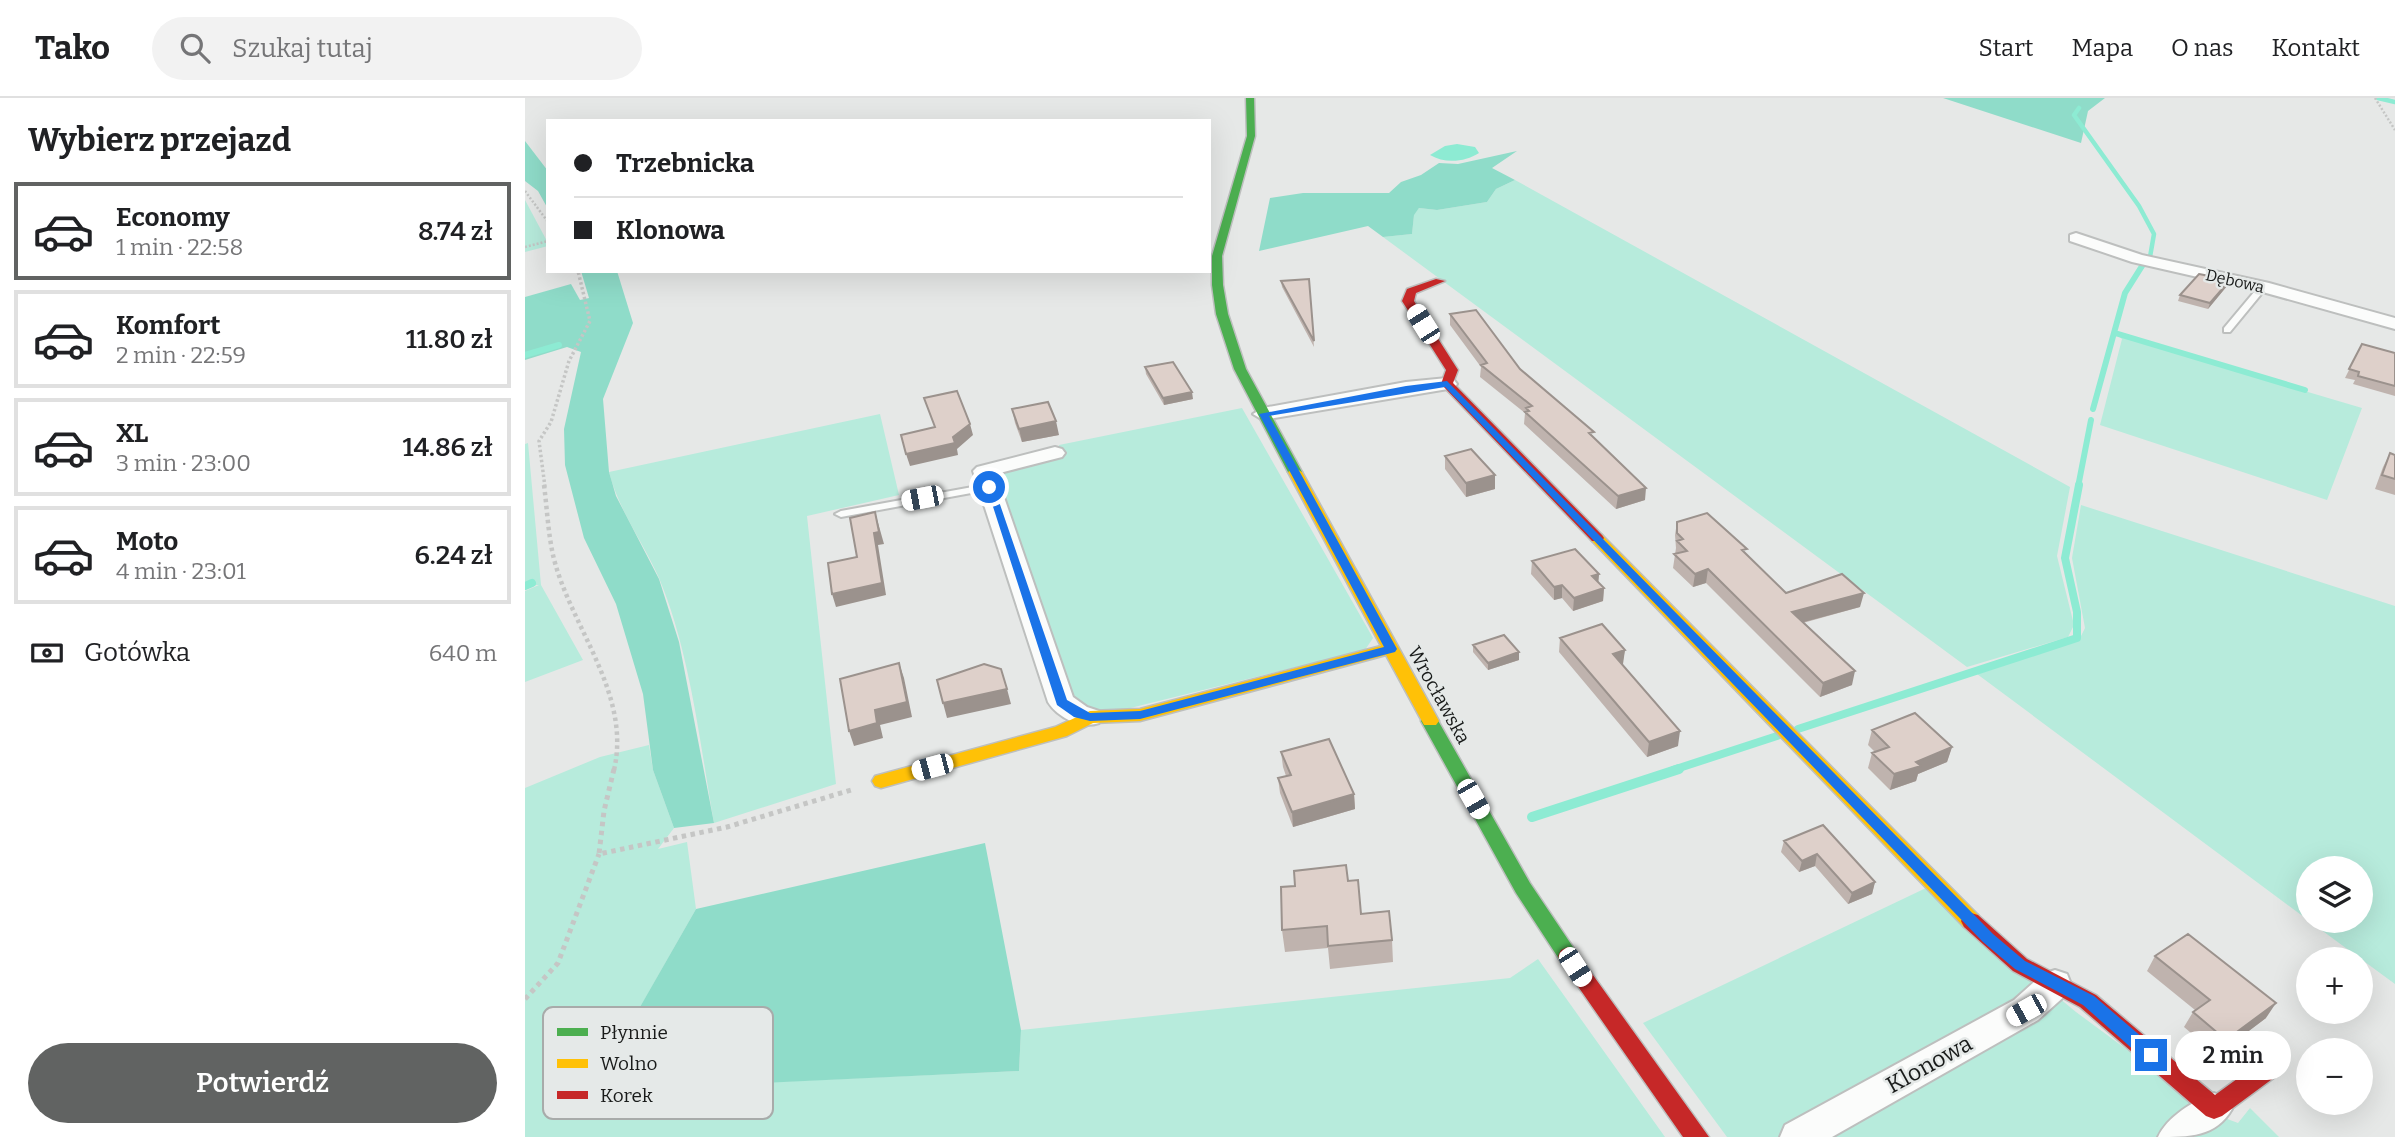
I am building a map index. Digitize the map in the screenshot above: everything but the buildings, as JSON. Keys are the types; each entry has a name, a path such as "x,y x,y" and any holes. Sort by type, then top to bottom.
{"street":[{"name":"Wrocławska","path":"1250,98 1253,121 1251,136 1219,241 1216,271 1224,325 1232,351 1263,414 1523,888 1599,1004 1697,1137"},
{"name":"Dębowa","path":"2076,238 2138,259 2263,287 2395,324"},
{"path":"1263,414 1406,388 1447,384 1452,377 1452,370 1408,301 1411,291 1440,281"},
{"path":"1447,384 1988,938 2020,965 2088,1000 2214,1109"},
{"path":"1055,453 984,471 1061,702 1078,714 1090,717 1140,715 1391,649"},
{"path":"881,781 1061,732 1090,717"},
{"name":"Klonowa","path":"1798,1137 2026,1010 2055,984"},
{"path":"2176,1137 2271,1067"}],"lane":[{"path":"2227,330 2263,287"},
{"path":"841,514 989,487"}],"path":[{"path":"2375,98 2395,130"},
{"path":"525,191 546,219"},
{"path":"525,247 546,242"},
{"path":"525,999 558,963 599,854 604,811 617,756 612,699 553,556 539,442 551,422 569,361 590,321 578,273"},
{"path":"599,854 727,827 881,781"}],"shaded area":[{"path":"1943,98 2105,98 2088,111 2081,143"},
{"path":"525,141 546,168 546,205 538,191 525,181"},
{"path":"1457,144 1475,147 1479,153 1455,161 1430,155 1445,146"},
{"path":"1517,151 1492,168 1515,180 1496,189 1487,202 1437,210 1419,208 1414,215 1412,234 1383,237 1368,226 1259,251 1270,198 1303,193 1389,193 1401,182 1421,175 1439,163 1458,164"},
{"path":"1515,180 2070,487 2057,556 2074,625 2068,637 1967,667 1383,237 1412,234 1414,214 1419,208 1437,210 1487,202 1496,189"},
{"path":"525,200 546,239 546,247 525,252"},
{"path":"582,273 618,273 633,323 603,399 609,472 616,496 659,579 679,642 714,823 674,828 653,770 643,694 616,604 584,538 565,465 564,429 581,352 567,347 525,360 525,297 571,284 580,300 589,298"},
{"path":"2118,336 2362,408 2327,500 2100,425 2122,339"},
{"path":"1242,408 1373,638 1365,650 1106,714 1076,707 993,479 1002,472 1060,455 1059,445"},
{"path":"880,414 899,495 807,516 836,784 714,823 693,699 679,636 659,578 625,513 609,472"},
{"path":"528,443 541,585 583,660 525,682 525,591 539,585 525,585 525,444"},
{"path":"2081,505 2395,606 2395,984 2373,968 2373,947 2344,947 2325,933 2373,933 2373,856 2296,856 2296,911 1977,674 2079,640 2085,628 2072,558"},
{"path":"649,745 653,770 674,828 658,849 687,842 696,909 640,1007 543,1007 543,1119 773,1119 773,1082 1019,1071 1021,1030 1510,978 1538,959 1665,1137 525,1137 525,788 600,757"},
{"path":"985,843 1021,1030 1019,1071 773,1083 773,1007 640,1007 696,909"},
{"path":"1926,888 2076,1012 2214,1114 2238,1123 2250,1108 2279,1137 1727,1137 1643,1023"}],"waterway":[{"path":"2378,98 2395,102"},
{"path":"2079,108 2074,115 2139,206 2154,234 2150,257"},
{"path":"2141,268 2144,264"},
{"path":"2093,409 2125,293 2142,266"},
{"path":"2115,333 2305,390"},
{"path":"525,355 559,345"},
{"path":"2078,487 2091,420"},
{"path":"1798,729 2077,638 2077,612 2065,558 2079,485"},
{"path":"525,586 532,583"},
{"path":"1673,770 1777,736"},
{"path":"1532,817 1679,769"}],"traffic: fast":[{"path":"1250,98 1251,136 1217,256 1217,285 1222,314 1240,369 1295,472"},
{"path":"1430,721 1523,888 1568,956"}],"traffic: slow":[{"path":"1295,472 1430,721"},
{"path":"1597,538 1971,921"},
{"path":"881,781 1061,732 1090,717 1140,715 1391,649"}],"traffic: jam":[{"path":"1440,281 1411,291 1408,301 1452,370 1447,384 1597,538"},
{"path":"1971,921 2020,965 2088,1001 2214,1109 2271,1067"},
{"path":"1568,956 1697,1137"}],"route":[{"path":"989,487 1061,702 1078,714 1090,717 1104,719 1140,715 1391,649 1263,414 1406,388 1447,384 1988,938 2020,965 2088,1000 2151,1055"}]}
